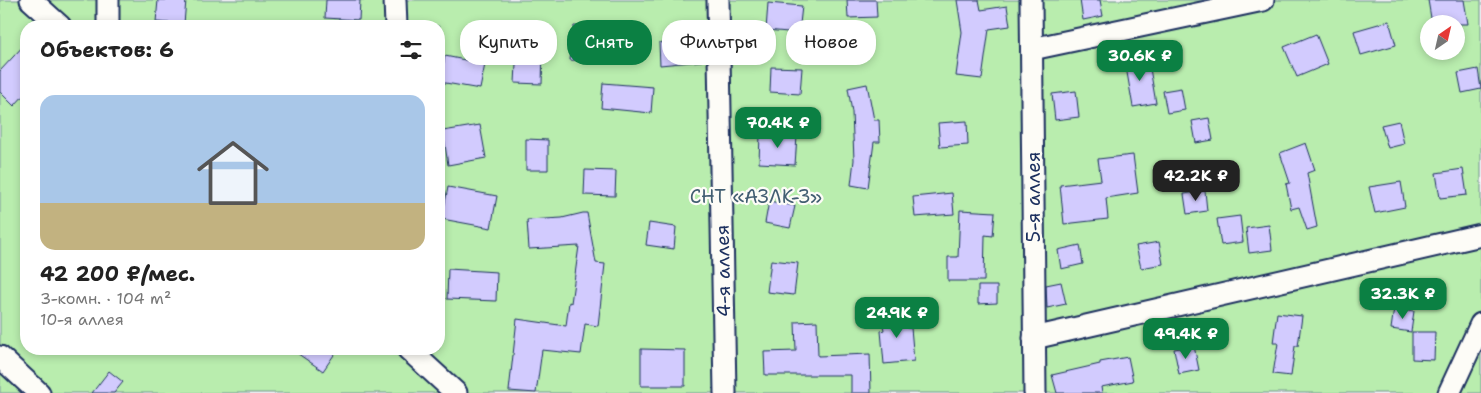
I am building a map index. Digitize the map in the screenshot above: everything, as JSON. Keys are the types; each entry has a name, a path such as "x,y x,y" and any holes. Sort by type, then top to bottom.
{"street":[{"path":"31,0 53,20"},
{"path":"108,0 108,20"},
{"path":"395,0 396,20"},
{"name":"4-я аллея","path":"718,0 724,393"},
{"name":"5-я аллея","path":"1031,0 1034,393"},
{"path":"1032,49 1263,0"},
{"path":"1034,338 1481,235"},
{"path":"1449,393 1481,324"},
{"path":"415,355 456,393"},
{"path":"0,357 39,393"}],"green space":[{"name":"СНТ «АЗЛК-3»","path":"0,0 1481,0 1481,393 0,393"}],"building":[{"path":"158,0 186,0 184,20 156,20"},
{"path":"326,0 360,0 359,20 325,18"},
{"path":"847,0 876,0 877,17 848,18"},
{"path":"957,0 979,0 981,10 1007,6 1010,26 989,29 982,79 956,76 962,32"},
{"path":"1080,0 1100,0 1103,16 1083,20"},
{"path":"1428,0 1464,0 1468,24 1465,24 1465,15 1430,15"},
{"path":"768,3 802,6 800,20 786,20 786,32 776,31 776,20 767,20"},
{"path":"1389,21 1396,45 1361,55 1354,31"},
{"path":"1316,34 1328,64 1297,77 1284,47"},
{"path":"659,43 662,43 662,65 660,65"},
{"path":"20,49 20,100 14,106 0,92 0,71"},
{"path":"445,56 460,59 460,65 485,65 480,89 445,83"},
{"path":"1148,57 1156,103 1133,107 1125,61"},
{"path":"516,65 543,65 542,84 515,83"},
{"path":"771,67 802,68 800,94 770,92"},
{"path":"1478,69 1481,89 1462,93 1458,73"},
{"path":"603,83 653,87 651,113 601,108"},
{"path":"867,84 874,120 879,120 880,142 874,142 868,188 851,185 854,160 852,112 848,88"},
{"path":"1181,88 1185,110 1167,113 1163,91"},
{"path":"1076,91 1079,117 1055,120 1052,94"},
{"path":"1209,118 1213,140 1196,143 1192,121"},
{"path":"967,121 968,145 940,147 938,123"},
{"path":"1399,121 1404,144 1388,148 1381,125"},
{"path":"480,125 486,158 448,165 445,131"},
{"path":"760,134 797,136 795,165 759,163"},
{"path":"526,139 548,140 548,170 526,170"},
{"path":"1306,143 1315,170 1307,173 1317,227 1307,230 1299,207 1291,209 1286,184 1290,183 1280,153"},
{"path":"1133,155 1138,193 1106,198 1108,219 1064,224 1060,185 1101,180 1098,159"},
{"path":"1463,169 1467,195 1440,198 1436,173"},
{"path":"585,170 616,171 615,196 584,195"},
{"path":"1401,182 1405,207 1375,213 1369,187"},
{"path":"448,187 497,196 491,228 445,220 445,203"},
{"path":"1205,191 1207,211 1187,214 1184,194"},
{"path":"952,193 954,214 915,217 913,197"},
{"path":"769,201 795,206 790,228 765,223"},
{"path":"960,210 995,212 993,236 985,235 984,281 948,281 948,257 958,257"},
{"path":"587,213 596,263 605,264 598,326 585,324 581,354 542,350 536,393 509,391 517,319 566,326 579,246 529,249 527,220 562,218"},
{"path":"1240,216 1243,242 1221,245 1217,219"},
{"path":"649,223 676,227 674,249 646,245"},
{"path":"1269,225 1272,250 1249,253 1246,228"},
{"path":"1159,242 1163,264 1141,268 1136,246"},
{"path":"1080,245 1083,264 1061,269 1058,250"},
{"path":"771,260 798,263 794,295 767,292"},
{"path":"448,269 497,272 496,301 447,299"},
{"path":"1061,282 1066,304 1047,308 1046,285"},
{"path":"978,286 997,286 997,303 978,304"},
{"path":"1394,308 1414,311 1411,332 1391,329"},
{"path":"904,312 907,328 911,328 914,361 884,364 881,331 884,330 881,316"},
{"path":"1277,313 1302,316 1291,376 1273,374 1278,343 1273,343"},
{"path":"817,321 818,356 870,354 871,393 851,393 851,375 765,375 764,352 796,351 795,322"},
{"path":"1412,332 1435,332 1434,360 1412,359"},
{"path":"1194,346 1199,370 1179,374 1174,349"},
{"path":"641,349 685,350 685,386 641,386"},
{"path":"300,355 334,355 323,371"},
{"path":"1128,357 1133,381 1101,387 1102,393 1057,393 1052,375 1100,364 1100,362"},
{"path":"109,371 123,382 114,393 92,393"}]}
